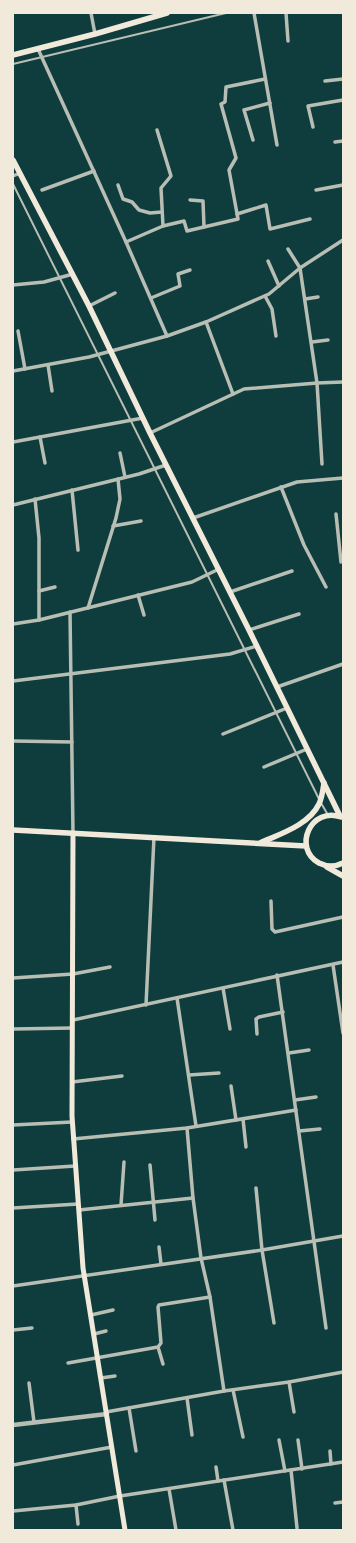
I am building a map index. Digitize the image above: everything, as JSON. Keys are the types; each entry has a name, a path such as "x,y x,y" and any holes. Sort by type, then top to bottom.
{"main road":[{"path":"13,55 95,34 167,13"},
{"path":"13,160 89,306 150,433 341,817"},
{"path":"258,844 303,821 314,812 320,801 324,783"},
{"path":"341,817 328,815 315,820 310,826 306,839 306,846 316,861 343,876"},
{"path":"13,831 154,837 306,846"},
{"path":"73,833 72,1122 75,1166 85,1276 125,1530"},
{"path":"324,865 332,866 343,863"}],"street":[{"path":"91,13 95,34"},
{"path":"254,13 277,145"},
{"path":"286,13 288,41"},
{"path":"38,48 167,336"},
{"path":"126,242 162,226 184,221 187,231 238,219 229,170 236,158 221,104 225,102 226,87 265,79"},
{"path":"326,81 343,79"},
{"path":"313,127 308,106 343,100"},
{"path":"253,140 244,110 270,103"},
{"path":"157,130 171,176 161,188 162,226"},
{"path":"335,142 343,141"},
{"path":"42,190 94,171"},
{"path":"13,176 20,173"},
{"path":"118,185 124,199 132,202 139,210 150,213 162,212"},
{"path":"316,190 343,185"},
{"path":"190,200 203,201 204,227"},
{"path":"237,214 266,205 270,229 310,219"},
{"path":"13,371 98,355 167,336 206,322 265,296 300,268 343,240"},
{"path":"288,249 300,268 312,342 322,464"},
{"path":"268,261 279,286"},
{"path":"151,298 180,286 178,274 190,270"},
{"path":"13,285 44,282 72,274"},
{"path":"89,306 115,293"},
{"path":"265,296 272,309 276,336"},
{"path":"304,299 318,297"},
{"path":"206,322 233,394"},
{"path":"18,331 25,369"},
{"path":"312,342 328,340"},
{"path":"48,365 52,391"},
{"path":"150,433 244,389 343,382"},
{"path":"13,442 143,418"},
{"path":"40,437 44,463"},
{"path":"120,453 125,477"},
{"path":"13,505 118,479 166,464"},
{"path":"193,518 297,482 343,478"},
{"path":"88,608 114,526 120,499 118,479"},
{"path":"281,487 304,545 326,587"},
{"path":"72,490 78,550"},
{"path":"35,499 39,538 39,620"},
{"path":"336,514 341,540 341,562"},
{"path":"114,526 141,521"},
{"path":"13,624 39,620 192,582 218,569"},
{"path":"230,592 292,571"},
{"path":"39,591 55,587"},
{"path":"138,595 144,615"},
{"path":"70,612 73,833"},
{"path":"249,630 299,614"},
{"path":"13,681 230,654 257,646"},
{"path":"277,687 343,664"},
{"path":"223,734 287,708"},
{"path":"13,741 72,742"},
{"path":"264,767 307,749"},
{"path":"146,1005 154,837"},
{"path":"271,900 272,929 275,932 343,917"},
{"path":"73,1020 343,962"},
{"path":"333,964 343,1033"},
{"path":"13,978 73,974 110,967"},
{"path":"277,975 289,1052 294,1100 326,1328"},
{"path":"223,988 230,1029"},
{"path":"177,998 196,1126"},
{"path":"257,1034 256,1019 283,1012"},
{"path":"13,1029 72,1028"},
{"path":"289,1052 309,1050"},
{"path":"188,1075 219,1073"},
{"path":"72,1082 122,1076"},
{"path":"231,1086 236,1120"},
{"path":"294,1100 316,1097"},
{"path":"73,1139 187,1128 296,1110"},
{"path":"242,1119 246,1148"},
{"path":"13,1125 72,1122"},
{"path":"187,1128 193,1198 201,1258 210,1297 224,1391"},
{"path":"299,1132 320,1129"},
{"path":"121,1205 124,1162"},
{"path":"150,1165 155,1220"},
{"path":"13,1170 75,1166"},
{"path":"256,1188 262,1250 274,1323"},
{"path":"79,1210 193,1198"},
{"path":"13,1208 78,1204"},
{"path":"13,1286 262,1250 343,1236"},
{"path":"159,1247 161,1264"},
{"path":"163,1364 158,1347 161,1343 159,1304 210,1297"},
{"path":"91,1316 113,1310"},
{"path":"13,1330 32,1328"},
{"path":"94,1334 106,1331"},
{"path":"68,1363 158,1347"},
{"path":"13,1425 106,1413 224,1391 289,1382 343,1372"},
{"path":"101,1378 115,1376"},
{"path":"289,1382 294,1412"},
{"path":"29,1383 34,1422"},
{"path":"233,1390 243,1437"},
{"path":"186,1398 192,1435"},
{"path":"129,1408 136,1451"},
{"path":"279,1440 285,1471"},
{"path":"298,1440 302,1469"},
{"path":"13,1465 112,1447"},
{"path":"330,1451 331,1464"},
{"path":"13,1511 76,1505 120,1496 343,1462"},
{"path":"216,1467 218,1481"},
{"path":"291,1470 298,1528"},
{"path":"224,1480 234,1530"},
{"path":"169,1489 176,1530"},
{"path":"335,1503 343,1502"},
{"path":"76,1505 78,1524"}],"lane":[{"path":"13,64 226,13"},
{"path":"13,184 328,815"},
{"path":"13,831 258,844"}]}
